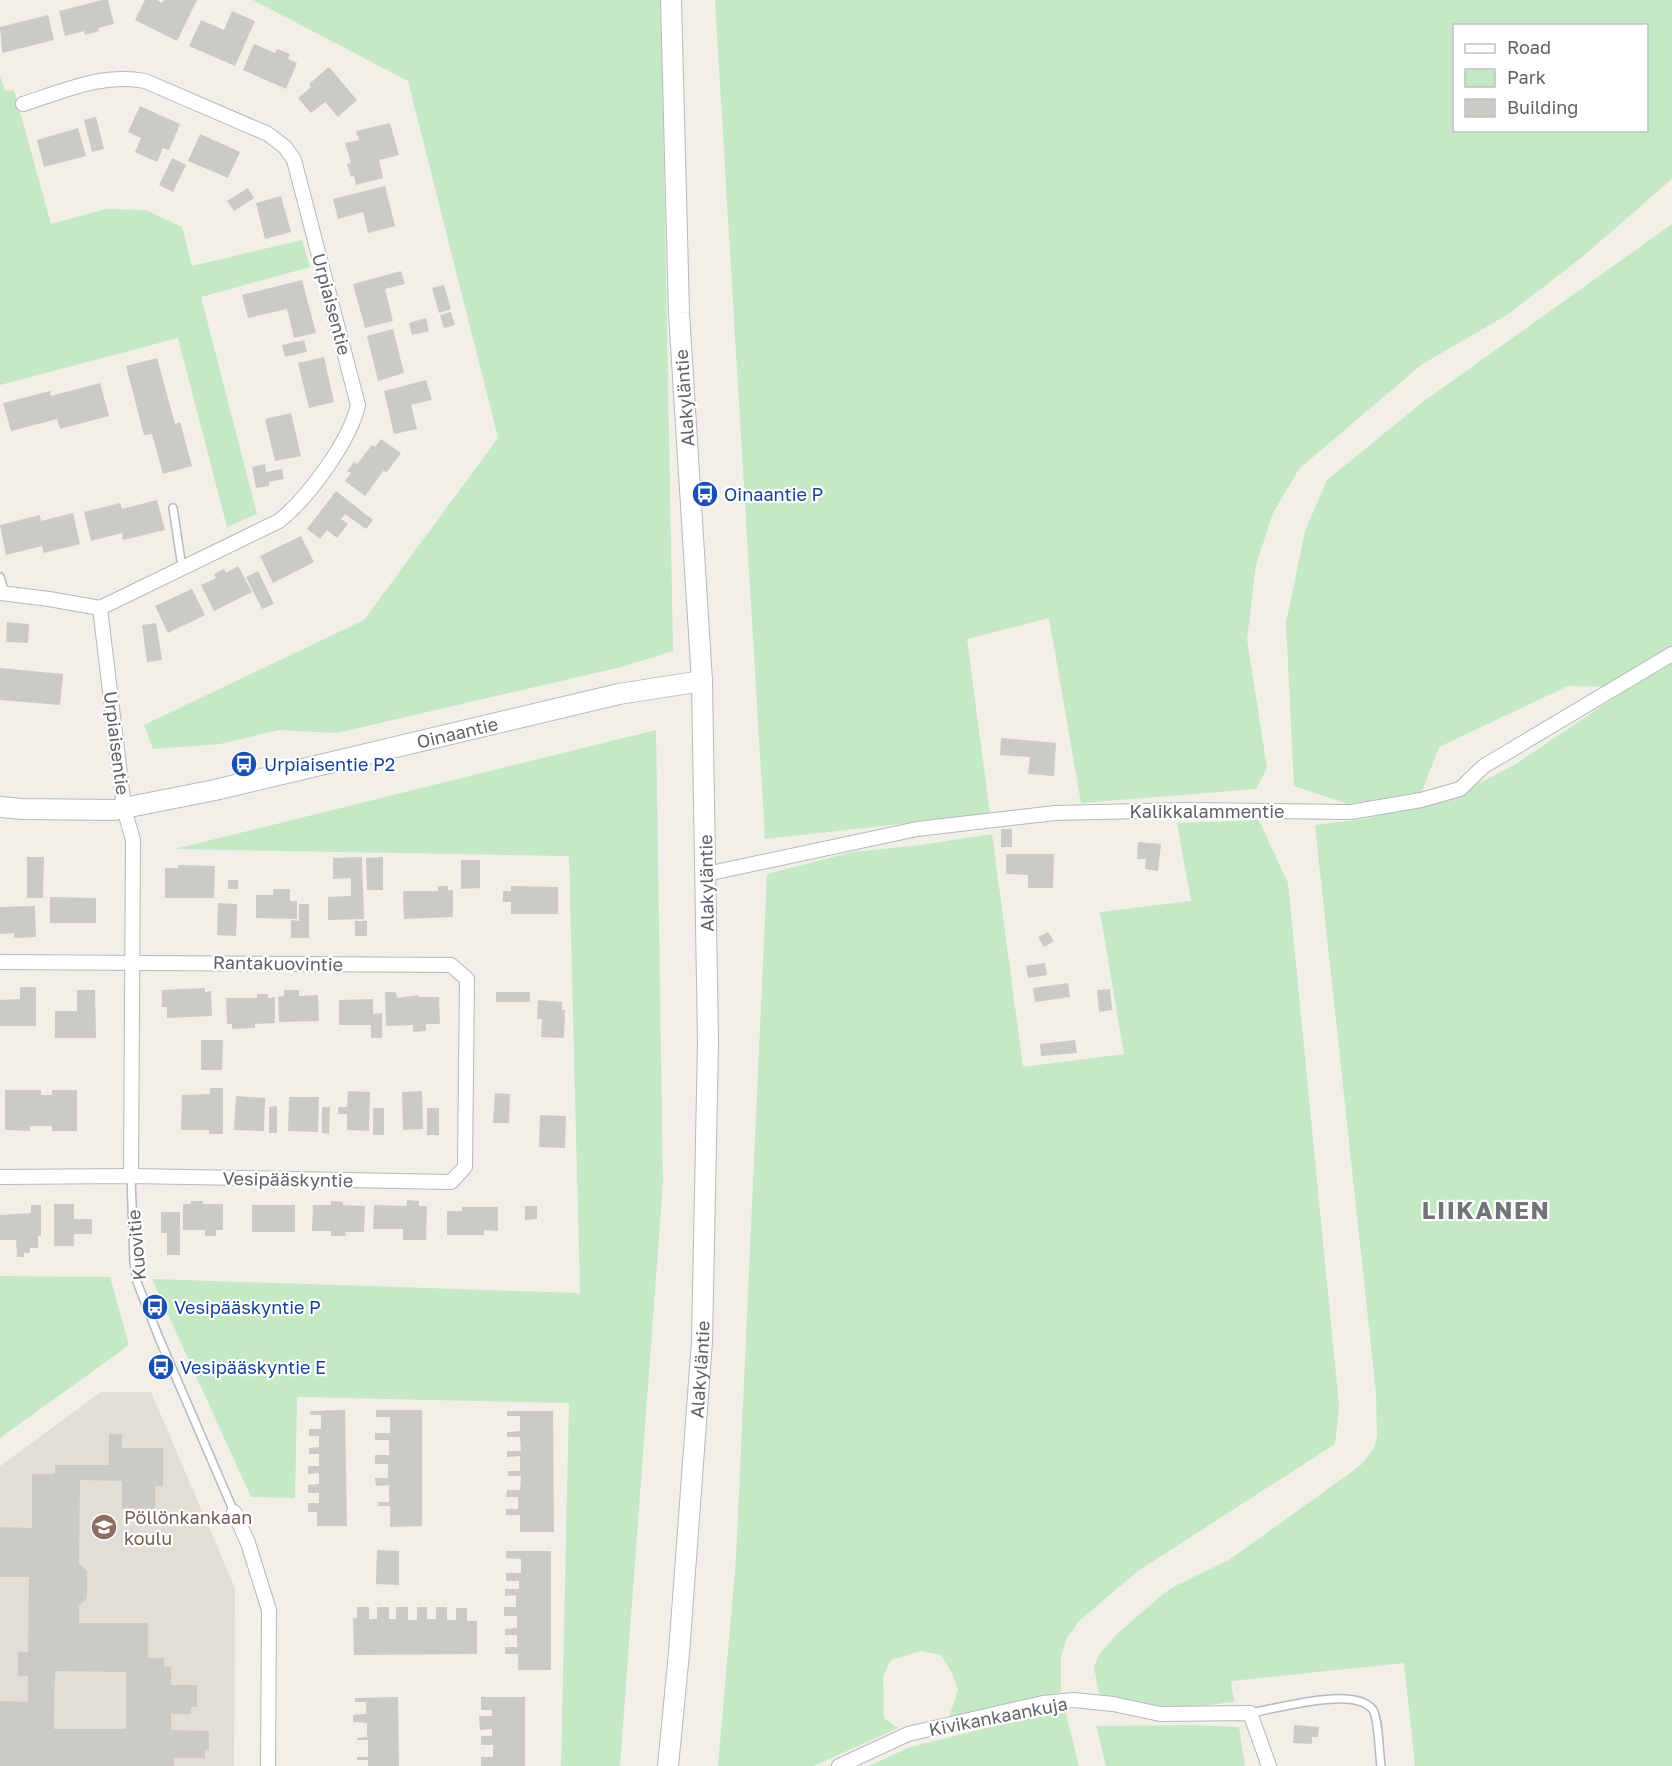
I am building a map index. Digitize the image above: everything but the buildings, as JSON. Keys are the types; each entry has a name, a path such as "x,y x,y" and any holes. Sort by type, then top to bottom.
{"main road":[{"name":"Alakyläntie","path":"668,1766 679,1653 702,1341 708,1042 702,681 679,313 671,0"},
{"name":"Oinaantie","path":"0,807 114,810 216,790 618,694 702,681"}],"street":[{"name":"Urpiaisentie","path":"23,104 100,80 126,78 145,81 268,134 285,147 294,160 358,405 354,421 343,443 296,508 279,520 99,608 124,808"},
{"path":"3,594 99,608"},
{"name":"Kalikkalammentie","path":"706,874 917,829 1055,813 1187,810 1351,812 1421,800 1460,789 1484,766 1672,654"},
{"name":"Kuovitie","path":"124,808 133,840 131,1176"},
{"name":"Rantakuovintie","path":"0,962 451,965 467,979 467,1063"},
{"name":"Vesipääskyntie","path":"0,1177 131,1176 451,1182 465,1167 467,1063"},
{"name":"Kuovitie","path":"234,1512 248,1543 269,1610 268,1766"},
{"name":"Kivikankaankuja","path":"839,1766 908,1734 1043,1703 1074,1700 1178,1715 1250,1713"},
{"path":"1250,1713 1269,1766"}],"lane":[{"path":"173,508 182,567"},
{"path":"0,577 3,594"},
{"name":"Kuovitie","path":"131,1176 134,1262 137,1282 234,1512"},
{"path":"1250,1713 1335,1698 1358,1701 1368,1705 1375,1713 1381,1766"}],"shaded area":[{"name":"Pöllönkankaan koulu","path":"101,1392 151,1392 235,1588 234,1766 0,1766 0,1466"}],"green space":[{"path":"253,0 661,0 673,651 621,667 337,733 279,730 220,744 153,749 144,725 364,620 498,438 408,81"},
{"path":"715,0 1672,0 1672,179 1582,257 1510,313 1421,365 1299,469 1273,513 1256,565 1247,639 1267,768 1256,789 1081,803 1049,618 967,639 990,814 765,839"},
{"path":"0,76 5,91 14,90 51,224 106,209 146,210 182,227 192,266 302,240 310,267 201,297 257,514 227,527 178,338 0,385"},
{"path":"1672,224 1672,645 1611,687 1568,686 1439,747 1421,794 1348,804 1294,786 1286,623 1305,531 1327,480 1424,401"},
{"path":"1672,659 1672,1766 1415,1766 1404,1663 1231,1681 1234,1702 1181,1708 1161,1708 1099,1695 1094,1666 1099,1655 1118,1633 1173,1587 1229,1560 1361,1465 1374,1448 1377,1436 1376,1393 1315,825 1365,819 1462,792 1516,764"},
{"path":"656,730 663,1182 620,1766 561,1766 569,1403 297,1397 295,1498 251,1497 152,1279 580,1293 569,856 175,849"},
{"path":"1259,820 1288,883 1339,1406 1335,1444 1138,1571 1079,1621 1067,1638 1061,1657 1061,1692 949,1717 958,1690 952,1673 941,1655 921,1651 891,1660 883,1677 884,1718 898,1728 814,1766 718,1766 736,1559 767,874 852,852 913,846 992,834 1023,1067 1124,1054 1100,912 1191,901 1177,823"},
{"path":"0,1276 110,1277 129,1345 0,1438"},
{"path":"1065,1709 1079,1766 869,1766 910,1747"},
{"path":"1096,1726 1239,1727 1245,1766 1106,1766"}],"place":[{"name":"Oinaantie P","path":"705,494"},
{"name":"Urpiaisentie P2","path":"244,764"},
{"name":"Vesipääskyntie P","path":"155,1307"},
{"name":"Vesipääskyntie E","path":"161,1367"},
{"name":"Pöllönkankaan koulu","path":"104,1527"}],"district":[{"name":"LIIKANEN","path":"1486,1209"}]}
